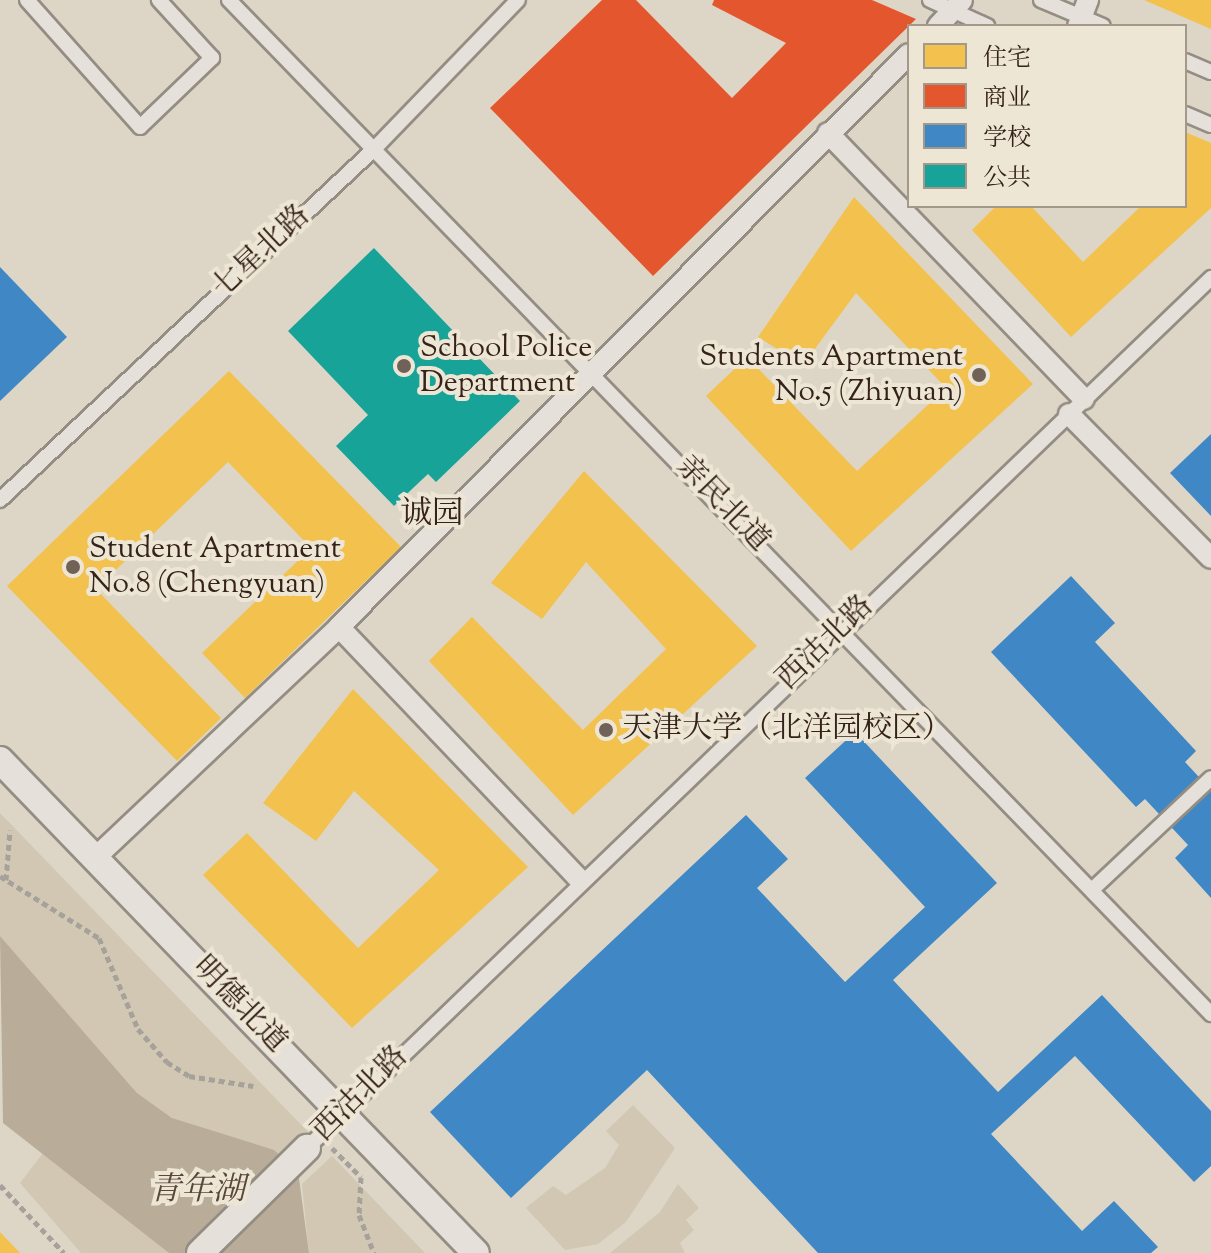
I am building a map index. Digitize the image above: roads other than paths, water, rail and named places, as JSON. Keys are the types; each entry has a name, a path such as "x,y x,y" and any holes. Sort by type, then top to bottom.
{"street":[{"path":"940,24 958,5"},
{"path":"95,858 339,627 907,56"},
{"path":"828,133 1211,558"},
{"path":"339,627 580,880"},
{"name":"明德北道","path":"0,760 476,1253"},
{"path":"200,1253 314,1142"}],"lane":[{"path":"27,0 140,127 212,58 159,0"},
{"name":"亲民北道","path":"229,0 1095,887 1211,1014"},
{"name":"七星北路","path":"0,500 374,149 518,0"},
{"path":"930,0 958,5 984,24"},
{"path":"1041,0 1082,14 1100,24"},
{"path":"1187,62 1211,72"},
{"path":"1187,115 1211,125"},
{"name":"西沽北路","path":"314,1142 580,880 1211,278"},
{"path":"1095,887 1211,778"}],"water":[{"name":"青年湖","path":"0,936 137,1093 172,1118 274,1150 298,1171 309,1253 169,1253 3,1123"}],"place":[{"name":"School Police Department","path":"404,366"},
{"name":"Students Apartment No.5 (Zhiyuan)","path":"979,375"},
{"name":"Student Apartment No.8 (Chengyuan)","path":"73,567"},
{"name":"天津大学（北洋园校区）","path":"606,730"}],"district":[{"name":"诚园","path":"432,515"}]}
